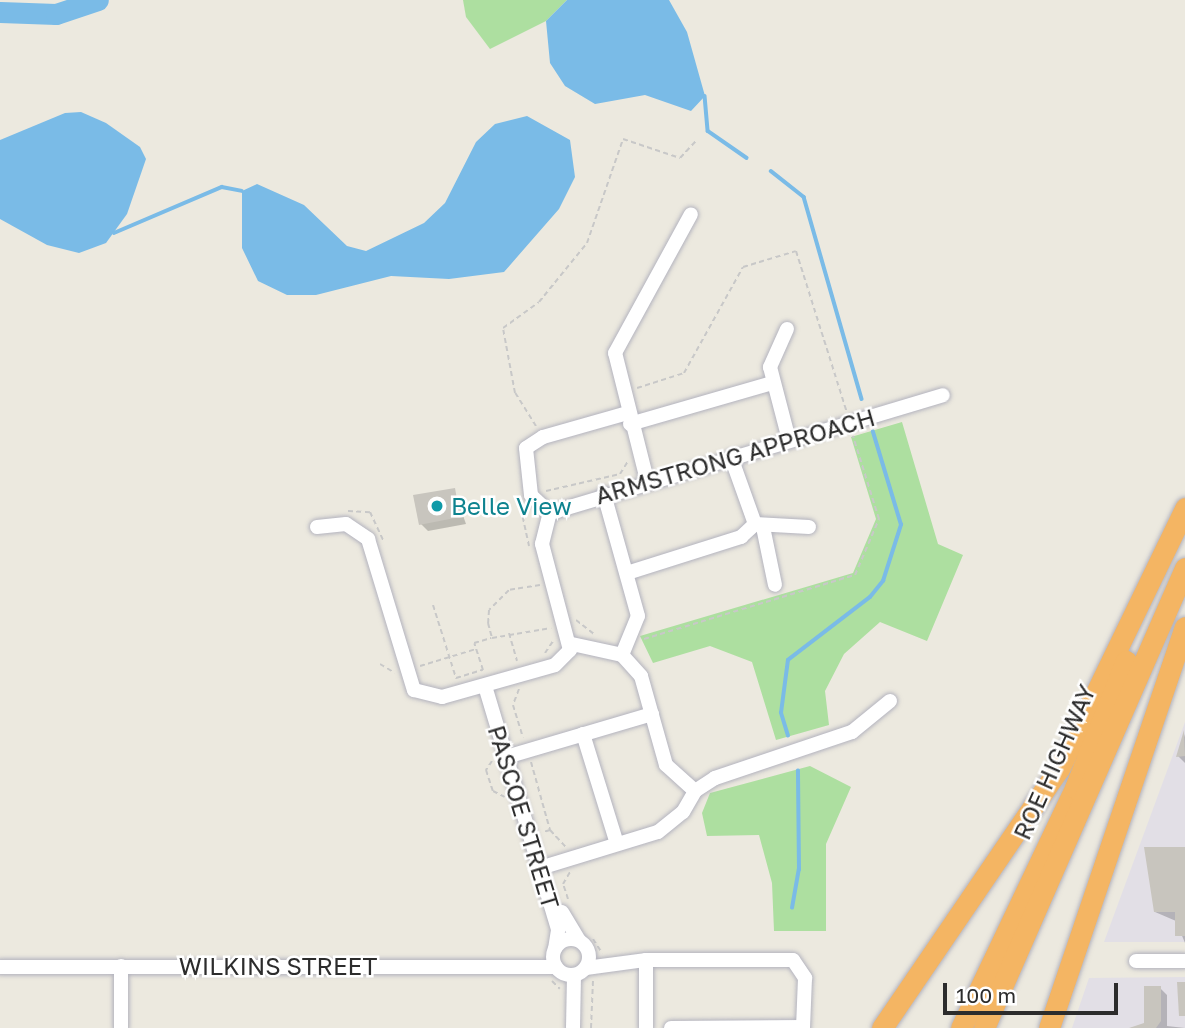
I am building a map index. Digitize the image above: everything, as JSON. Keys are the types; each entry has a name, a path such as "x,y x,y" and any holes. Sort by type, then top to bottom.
{"highway":[{"path":"882,1028 1059,768 1185,511"},
{"name":"ROE HIGHWAY","path":"961,1028 1075,788 1185,511"},
{"name":"ROE HIGHWAY","path":"984,1028 1185,568"},
{"path":"1049,1028 1185,627"}],"street":[{"path":"647,480 615,370 618,341 691,214"},
{"path":"787,330 775,348 772,383 789,440"},
{"path":"572,644 542,544 550,513 531,495 524,466 526,448 543,437 629,419 772,383"},
{"name":"ARMSTRONG APPROACH","path":"550,513 647,480 943,395"},
{"path":"731,457 759,525 775,585"},
{"path":"604,494 638,616 622,655"},
{"path":"317,527 346,524 369,539 414,690 442,697 489,680 555,665 572,644"},
{"path":"627,573 741,537 759,525 809,527"},
{"path":"572,644 622,655 641,676 666,765 695,791"},
{"name":"PASCOE STREET","path":"489,680 544,867 558,930 555,949 571,971"},
{"name":"PASCOE STREET","path":"489,680 544,867 567,928 582,936 596,949"},
{"path":"544,867 673,824 695,791 715,778 852,732 890,701"},
{"path":"513,755 652,714"},
{"path":"583,734 617,844"},
{"path":"555,949 564,940 582,936"},
{"path":"571,1028 571,971 596,949 626,961 793,960 805,978 803,1027 671,1028"},
{"path":"646,960 646,1028"},
{"name":"WILKINS STREET","path":"0,967 571,971 626,961"},
{"path":"1136,961 1185,961"},
{"path":"121,966 121,1028"}],"path":[{"path":"543,437 515,393 503,328 539,302 587,243 623,139 680,158 697,140"},
{"path":"540,585 544,594"},
{"path":"433,605 456,678"},
{"path":"542,655 556,635 550,615"},
{"path":"489,680 474,643 492,638"},
{"path":"421,673 418,666 476,649"},
{"path":"510,668 527,664"},
{"path":"445,682 483,670"},
{"path":"550,830 571,859 564,884 572,910"},
{"path":"582,936 596,949"},
{"path":"591,1028 590,992 601,965"}],"shaded area":[{"path":"1185,722 1185,942 1104,942"},
{"path":"1185,977 1185,1028 1072,1028 1089,978"}],"green space":[{"path":"463,0 567,0 546,21 490,49 466,17"},
{"path":"902,422 938,544 963,555 927,641 880,622 844,654 825,691 829,725 776,740 752,662 710,646 653,663 640,636 853,573 876,519 851,437"},
{"path":"810,766 851,787 826,844 826,931 774,931 772,883 759,835 707,836 702,813 710,793"}],"water":[{"path":"567,0 669,0 687,32 705,96 691,111 645,95 595,104 565,86 550,63 546,21"},
{"path":"81,112 106,123 140,147 146,159 127,214 106,243 79,253 47,245 0,219 0,140 65,113"},
{"path":"527,116 570,140 575,177 559,209 504,272 449,279 391,276 316,295 287,295 258,281 242,248 242,191 257,184 304,205 347,246 366,251 424,223 445,203 476,142 495,124"}],"building":[{"name":"Belle View","path":"455,488 460,517 419,525 413,495"},
{"path":"1184,730 1185,756 1176,757"},
{"path":"1144,847 1185,847 1185,936 1175,936 1175,912 1154,912"},
{"path":"1177,982 1185,982 1185,1016 1179,1016"},
{"path":"1144,986 1161,986 1161,1021 1156,1028 1129,1028 1144,1023"}],"waterway":[{"path":"0,12 56,14 98,0"},
{"path":"705,96 708,131 747,158"},
{"path":"771,171 804,197 862,399"},
{"path":"114,233 222,187 242,191"},
{"path":"788,736 781,713 788,660 870,597 883,581 901,525 873,432"},
{"path":"792,908 799,870 798,771"}],"place":[{"name":"Belle View","path":"437,506"}]}
